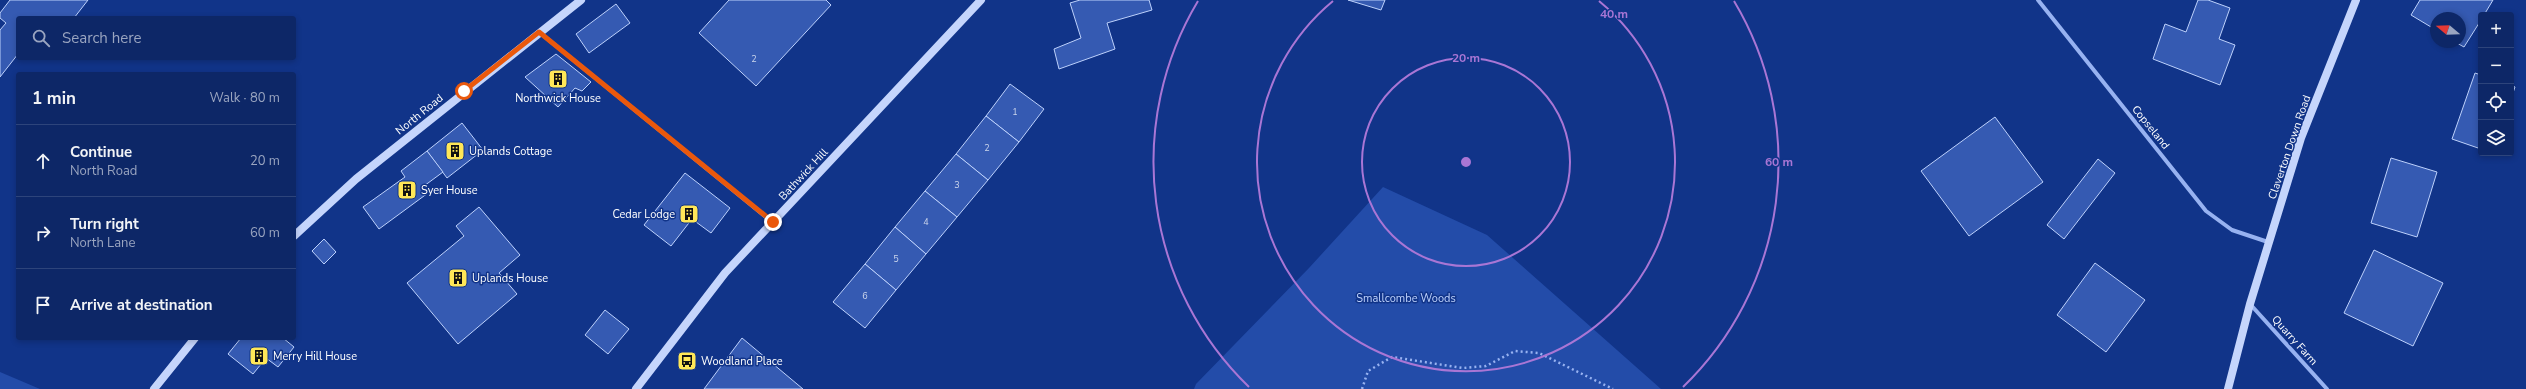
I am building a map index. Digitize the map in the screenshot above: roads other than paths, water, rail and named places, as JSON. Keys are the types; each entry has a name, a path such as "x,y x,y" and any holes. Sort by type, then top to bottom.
{"street":[{"name":"North Road","path":"296,234 356,179 581,0"},
{"name":"Bathwick Hill","path":"636,389 725,273 981,0"},
{"name":"Copseland","path":"2038,0 2206,211 2232,230 2268,242"},
{"name":"Claverton Down Road","path":"2228,389 2268,242 2301,138 2356,0"},
{"path":"539,32 773,222"},
{"name":"Quarry Farm","path":"2250,304 2327,389"},
{"path":"154,389 193,340"}],"place":[{"name":"Northwick House","path":"558,79"},
{"name":"Uplands Cottage","path":"455,151"},
{"name":"Syer House","path":"407,190"},
{"name":"Cedar Lodge","path":"689,214"},
{"name":"Uplands House","path":"458,278"},
{"name":"Merry Hill House","path":"259,356"},
{"name":"Woodland Place","path":"687,361"}],"park label":[{"name":"Smallcombe Woods","path":"1406,298"}]}
